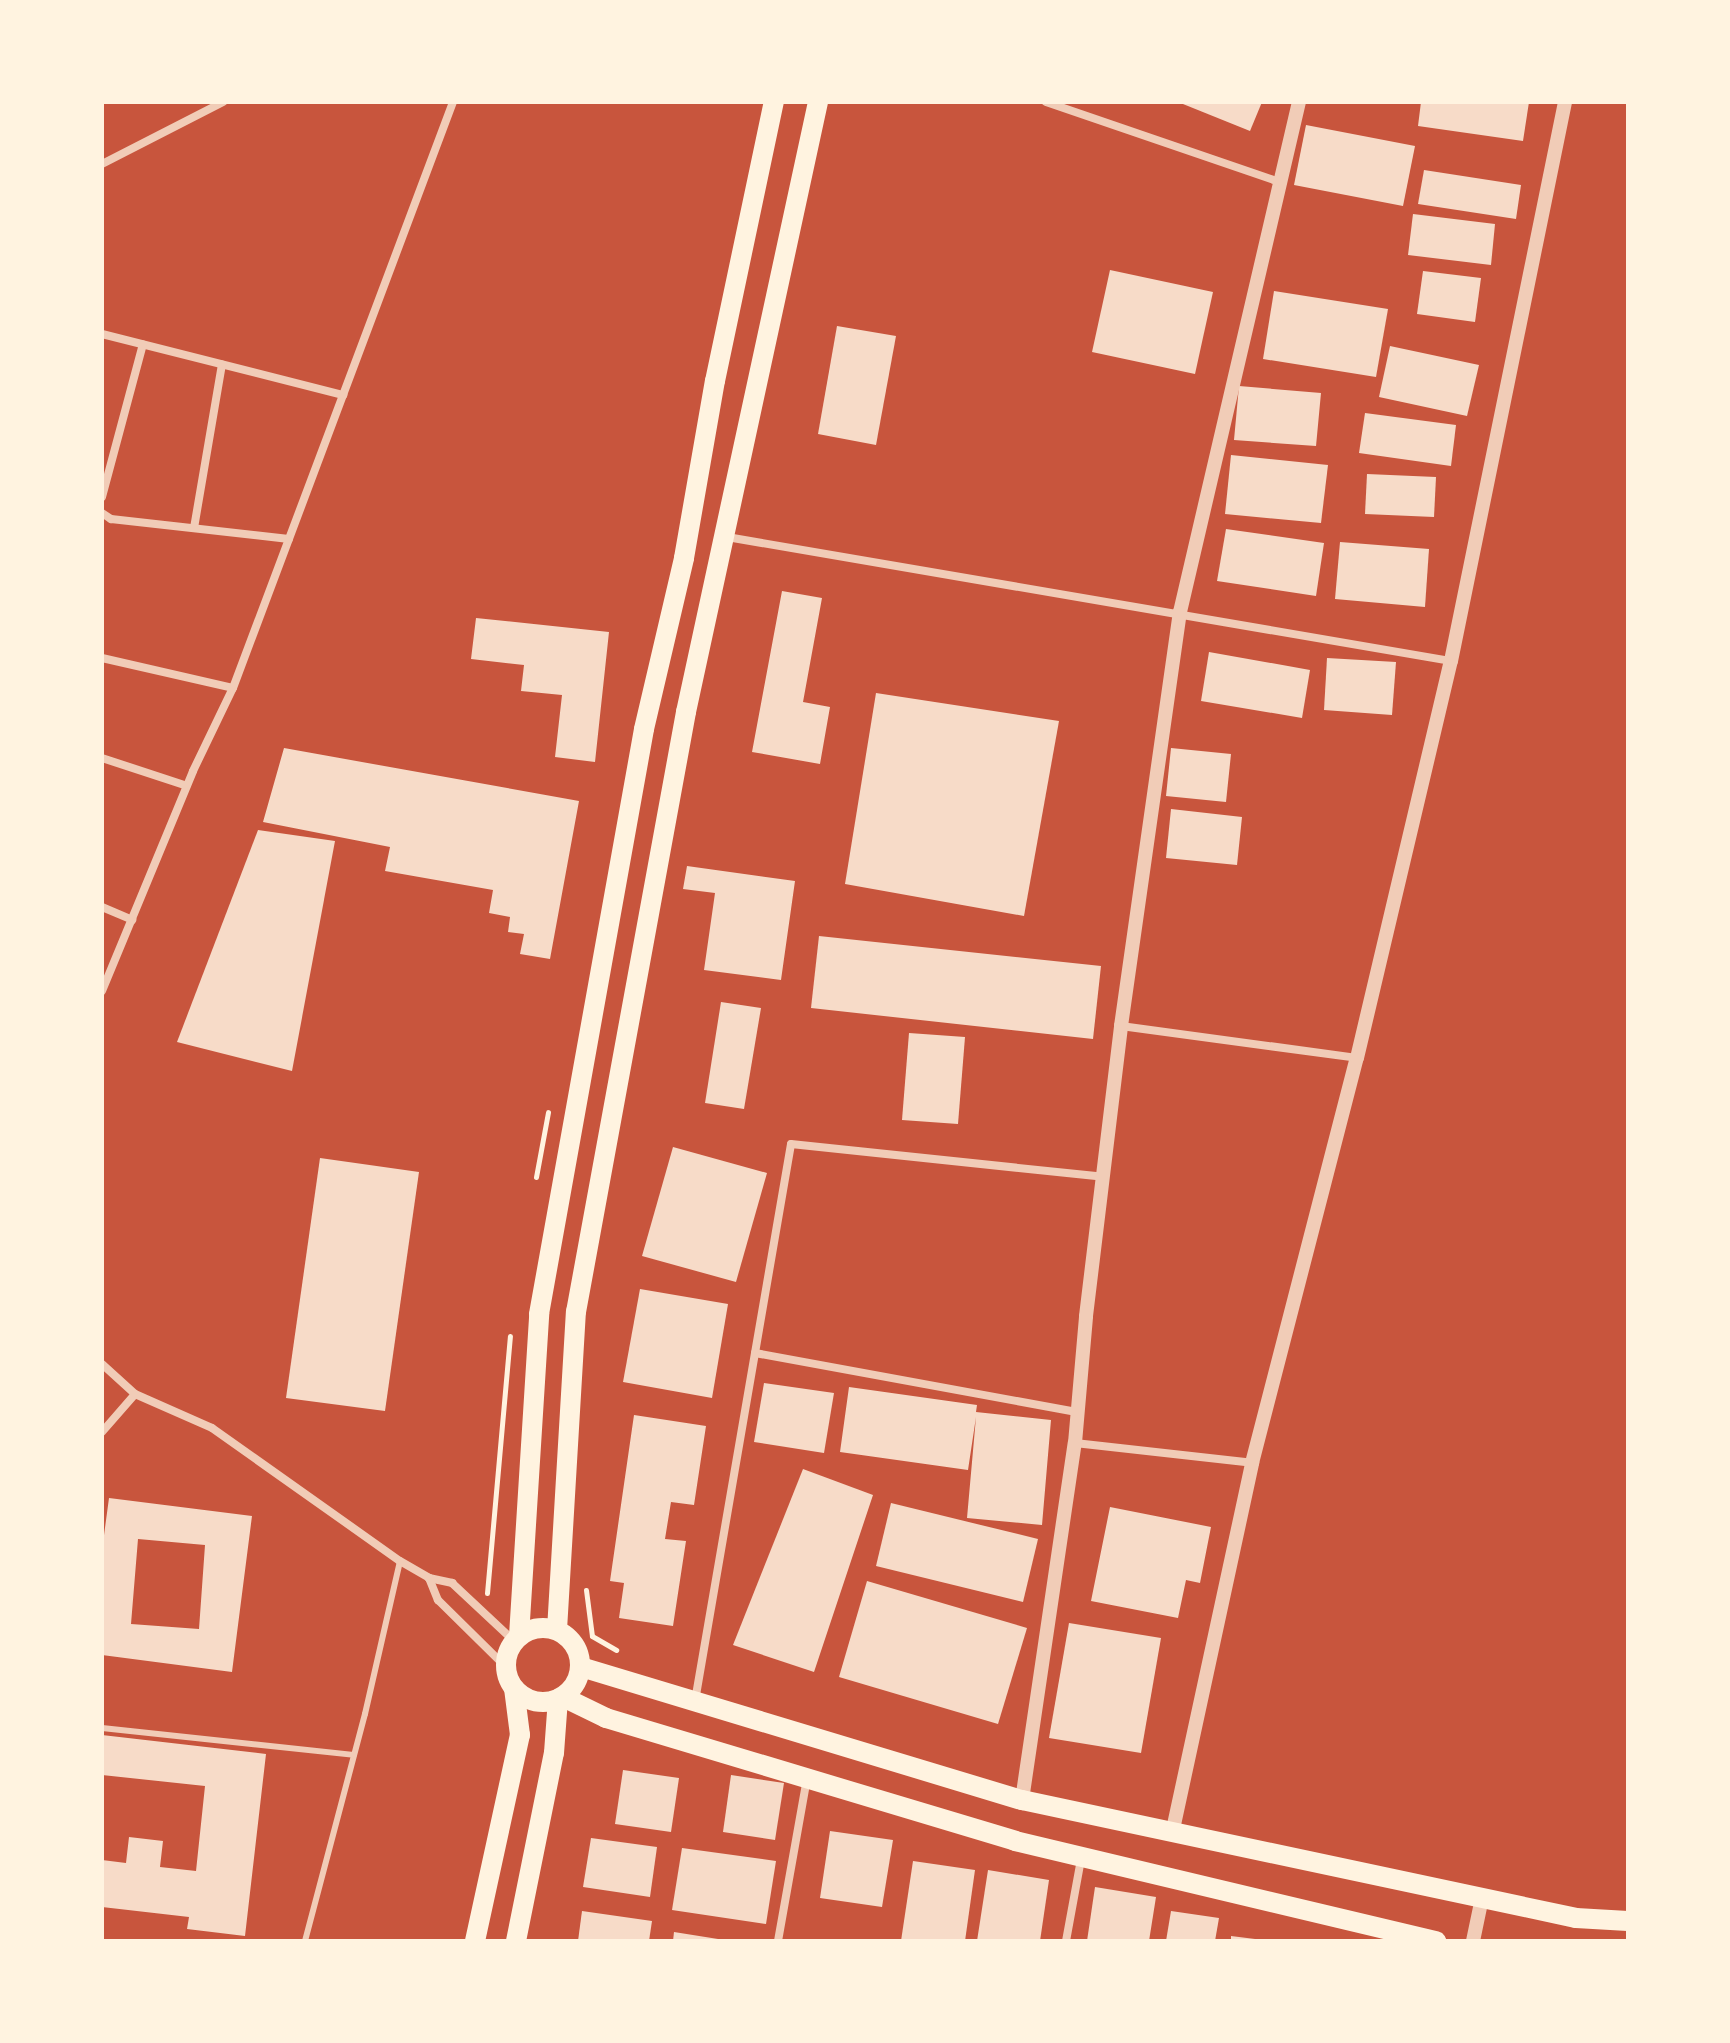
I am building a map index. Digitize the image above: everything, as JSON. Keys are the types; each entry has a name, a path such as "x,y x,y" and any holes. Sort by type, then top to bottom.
{"main road":[{"path":"475,1941 520,1735 514,1688 505,1666 516,1639 539,1314 644,729 684,558 718,365 774,102"},
{"path":"557,1630 576,1312 686,712 818,102"},
{"path":"514,1688 527,1699 542,1702 561,1698 576,1684 581,1667 575,1644 557,1630 544,1627 516,1639"},
{"path":"581,1667 1022,1800 1576,1918 1628,1921"},
{"path":"561,1698 606,1718 1081,1859 1436,1941"},
{"path":"516,1941 554,1753 561,1698"}],"street":[{"path":"102,164 223,102"},
{"path":"102,991 187,786 233,688 453,102"},
{"path":"1046,102 1279,182"},
{"path":"1022,1800 1075,1443 1121,1026 1180,612 1299,102"},
{"path":"1172,1834 1252,1463 1357,1058 1451,661 1565,102"},
{"path":"102,334 343,395"},
{"path":"102,497 143,344"},
{"path":"194,528 222,364"},
{"path":"102,513 111,519 289,539"},
{"path":"723,536 1180,612 1451,661"},
{"path":"102,658 233,688"},
{"path":"102,758 187,786"},
{"path":"102,907 132,920"},
{"path":"1121,1026 1357,1058"},
{"path":"695,1701 791,1144 1103,1177"},
{"path":"755,1353 1077,1412"},
{"path":"102,1364 135,1394 212,1428 400,1561 429,1578 452,1583 516,1639"},
{"path":"102,1432 135,1394"},
{"path":"1075,1443 1252,1463"},
{"path":"429,1578 438,1600 505,1666"},
{"path":"778,1941 808,1778"},
{"path":"1066,1941 1081,1859"},
{"path":"1473,1941 1482,1898"}],"lane":[{"path":"305,1941 354,1755 400,1561"},
{"path":"102,1728 354,1755"}],"path":[{"path":"584,1578 592,1636 626,1657"}],"building":[{"path":"1178,102 1262,102 1250,131"},
{"path":"1421,102 1529,102 1523,141 1418,126"},
{"path":"1306,125 1415,146 1403,206 1294,185"},
{"path":"1424,170 1521,185 1516,219 1418,204"},
{"path":"1413,214 1495,224 1491,265 1408,255"},
{"path":"1110,270 1213,292 1195,374 1092,352"},
{"path":"1423,271 1481,278 1475,322 1417,314"},
{"path":"1274,291 1388,309 1376,377 1263,359"},
{"path":"837,326 896,336 876,445 818,434"},
{"path":"1390,346 1479,365 1467,416 1379,397"},
{"path":"1239,386 1321,393 1316,446 1234,440"},
{"path":"1365,413 1456,425 1451,466 1359,453"},
{"path":"1231,455 1328,465 1321,523 1225,514"},
{"path":"1367,474 1436,477 1434,517 1365,514"},
{"path":"1226,529 1324,543 1316,596 1217,581"},
{"path":"1340,542 1429,549 1425,607 1335,599"},
{"path":"782,591 822,598 803,702 830,707 820,764 752,752"},
{"path":"476,618 609,632 595,762 555,757 562,695 521,691 524,665 471,659"},
{"path":"1209,652 1310,670 1302,718 1201,701"},
{"path":"1327,658 1396,662 1392,715 1324,710"},
{"path":"876,693 1059,721 1024,916 845,884"},
{"path":"284,748 579,801 550,959 520,954 524,934 508,932 510,917 489,913 493,890 385,871 390,847 263,822"},
{"path":"1171,748 1231,754 1226,802 1166,796"},
{"path":"1171,809 1242,817 1237,865 1166,858"},
{"path":"258,830 335,841 292,1071 177,1042"},
{"path":"687,866 795,881 781,980 704,970 715,893 683,889"},
{"path":"819,936 1101,966 1093,1039 811,1008"},
{"path":"721,1002 761,1008 744,1109 705,1103"},
{"path":"909,1033 965,1037 958,1124 902,1120"},
{"path":"673,1147 767,1173 736,1282 642,1256"},
{"path":"320,1158 419,1172 385,1411 286,1398"},
{"path":"640,1289 728,1304 712,1398 623,1382"},
{"path":"764,1383 834,1393 824,1453 754,1442"},
{"path":"849,1387 977,1405 976,1412 1051,1420 1042,1525 967,1518 976,1417 968,1470 840,1452"},
{"path":"634,1415 706,1426 694,1505 671,1502 665,1539 686,1541 673,1626 619,1618 624,1583 610,1581"},
{"path":"803,1469 873,1495 814,1672 733,1645"},
{"path":"109,1498 252,1516 232,1672 102,1655 102,1550","holes":["138,1539 205,1545 199,1629 131,1624"]},
{"path":"891,1503 1038,1539 1023,1602 876,1566"},
{"path":"1110,1507 1211,1527 1200,1583 1186,1580 1178,1618 1091,1601"},
{"path":"867,1581 1027,1628 998,1724 839,1677"},
{"path":"1069,1623 1161,1638 1141,1753 1049,1738"},
{"path":"102,1735 266,1754 245,1936 187,1929 189,1917 102,1907 102,1860 126,1863 129,1837 163,1841 160,1867 196,1871 205,1786 102,1775"},
{"path":"623,1770 679,1778 671,1832 615,1824"},
{"path":"731,1775 784,1783 775,1840 723,1832"},
{"path":"830,1831 893,1840 882,1907 820,1898"},
{"path":"591,1838 657,1847 650,1897 583,1887"},
{"path":"682,1848 776,1861 766,1924 672,1910"},
{"path":"913,1861 975,1870 965,1941 901,1941"},
{"path":"988,1870 1049,1880 1040,1941 977,1941"},
{"path":"1095,1887 1156,1897 1149,1941 1087,1941"},
{"path":"582,1911 652,1921 649,1941 578,1941"},
{"path":"1171,1911 1219,1918 1215,1941 1166,1941"},
{"path":"674,1932 718,1939 718,1941 673,1941"},
{"path":"1231,1936 1255,1939 1255,1941 1231,1941"}]}
